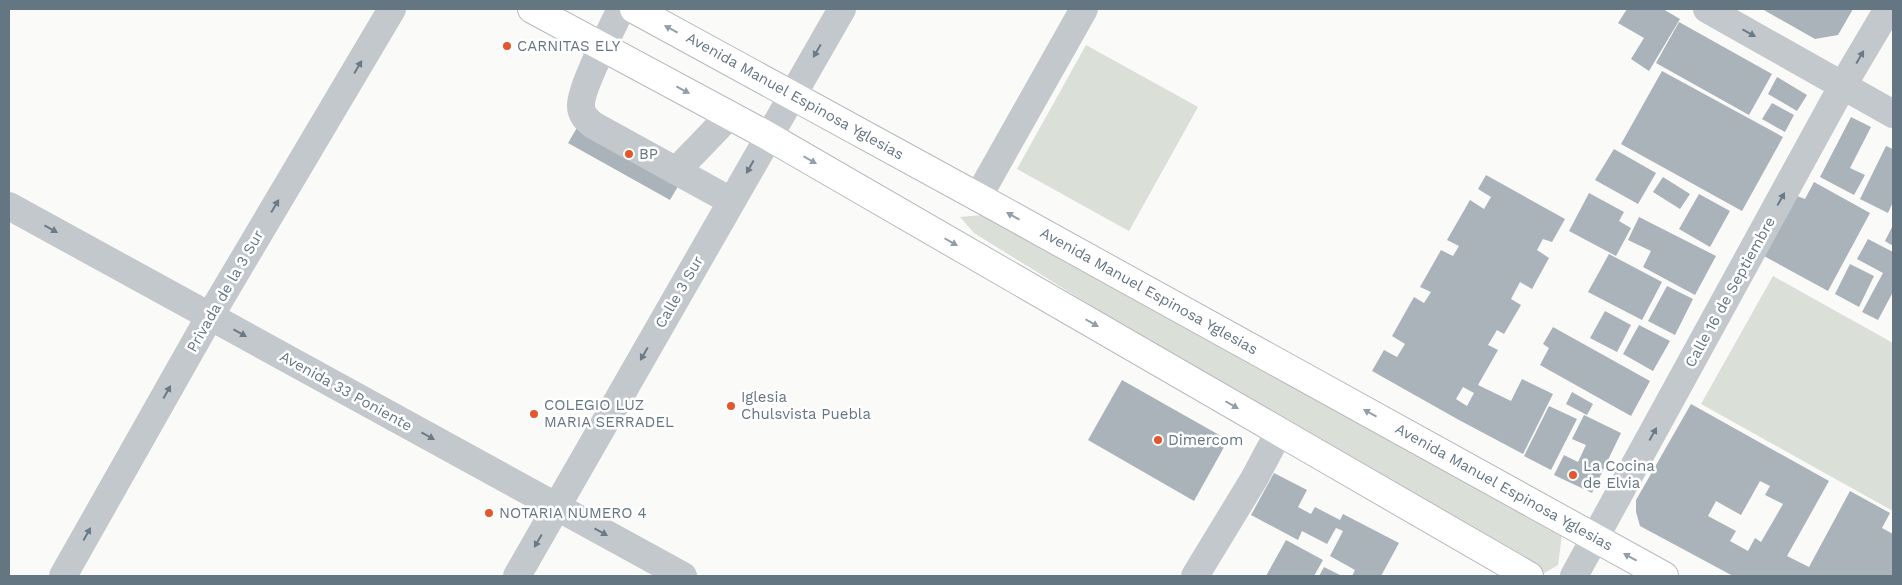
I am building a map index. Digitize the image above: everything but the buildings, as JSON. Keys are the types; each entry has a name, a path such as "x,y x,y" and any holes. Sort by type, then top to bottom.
{"main road":[{"path":"532,9 768,136 1528,576"},
{"name":"Avenida Manuel Espinosa Yglesias","path":"634,9 1664,576"}],"street":[{"name":"Privada de la 3 Sur","path":"63,576 210,316 392,9"},
{"path":"621,9 582,97 581,108 585,118 593,126 731,201"},
{"name":"Calle 3 Sur","path":"518,576 842,9"},
{"path":"978,197 1084,9"},
{"path":"1707,9 1893,114"},
{"name":"Calle 16 de Septiembre","path":"1574,576 1843,85 1888,9"},
{"path":"676,171 730,115"},
{"name":"Avenida 33 Poniente","path":"9,206 683,576"},
{"path":"1195,576 1254,479 1279,432"}],"shaded area":[{"path":"1086,45 1198,107 1129,231 1017,169"},
{"path":"982,215 1152,305 1562,535 1558,565 1541,575 1291,430 974,233 960,217"},
{"path":"1773,276 1893,343 1893,511 1701,404"}],"place":[{"name":"CARNITAS ELY","path":"507,46"},
{"name":"BP","path":"629,154"},
{"name":"Iglesia Chulsvista Puebla","path":"731,406"},
{"name":"COLEGIO LUZ MARIA SERRADEL","path":"534,414"},
{"name":"Dimercom","path":"1158,440"},
{"name":"La Cocina de Elvia","path":"1573,475"},
{"name":"NOTARIA NUMERO 4","path":"489,513"}]}
